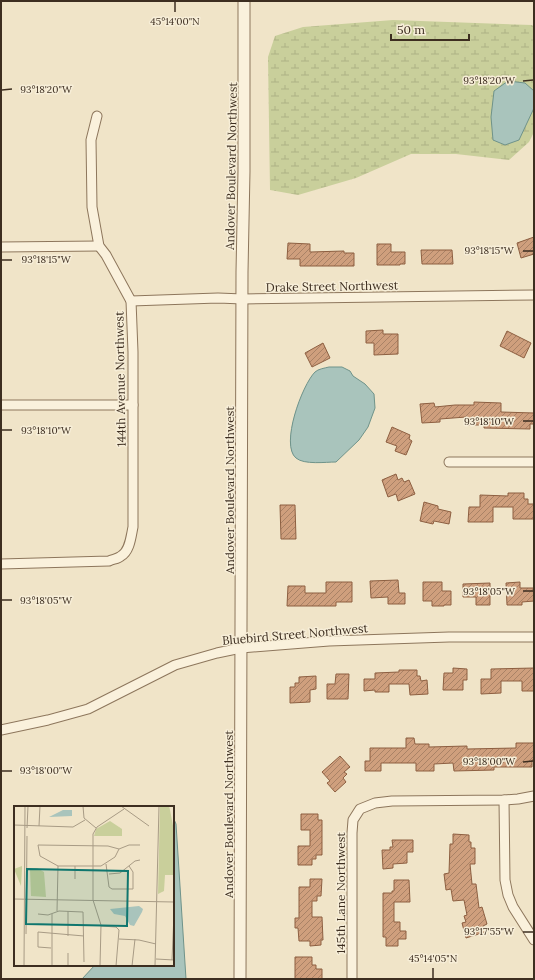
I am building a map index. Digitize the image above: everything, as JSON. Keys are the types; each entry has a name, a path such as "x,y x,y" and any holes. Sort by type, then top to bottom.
{"street":[{"name":"Andover Boulevard Northwest","path":"240,979 244,1"},
{"name":"144th Avenue Northwest","path":"1,564 109,561 125,554 130,544 133,527 131,301 106,255 99,246 92,207 91,140 97,116"},
{"path":"1,246 99,246"},
{"name":"Drake Street Northwest","path":"131,301 218,298 243,299 534,295"},
{"path":"1,405 133,405"},
{"path":"449,462 534,462"},
{"name":"Bluebird Street Northwest","path":"1,730 48,720 88,709 175,665 241,648 329,641 449,637 534,637"},
{"path":"534,796 504,800 505,880 508,895 513,907 534,940"},
{"name":"145th Lane Northwest","path":"352,979 352,833 353,820 360,809 375,803 392,801 504,800"}],"green space":[{"path":"393,20 532,25 534,27 534,132 529,142 509,160 456,154 411,154 356,178 298,195 270,190 268,57 275,36 303,27"}],"water":[{"path":"508,81 525,83 534,91 534,108 519,140 505,145 493,140 491,117 494,91"},
{"path":"329,367 342,367 350,371 353,376 365,384 374,394 375,408 368,427 359,440 336,462 304,462 296,458 292,451 290,441 295,415 304,389 310,379 316,371"},
{"path":"174,819 176,824 186,979 82,979 94,966 174,966"}],"building":[{"path":"534,237 534,254 521,258 517,243"},
{"path":"288,243 310,244 310,252 344,251 344,253 354,253 354,266 300,266 300,259 287,259"},
{"path":"377,244 391,244 391,252 405,252 405,264 377,265"},
{"path":"421,250 452,250 453,264 422,264"},
{"path":"383,330 383,334 398,334 398,354 374,355 374,343 366,343 366,331"},
{"path":"507,331 531,343 524,358 500,346"},
{"path":"323,343 330,358 312,367 305,353"},
{"path":"474,402 501,403 501,412 534,413 534,424 530,424 530,429 484,428 484,425 466,425 466,417 440,419 440,422 422,423 420,404 434,403 435,407 474,405"},
{"path":"392,427 410,435 409,439 412,441 406,455 395,451 397,446 386,442"},
{"path":"396,474 398,480 402,478 404,482 409,480 415,494 398,501 396,494 388,497 382,480"},
{"path":"508,493 524,493 524,499 528,499 528,504 534,504 534,519 513,519 513,507 493,507 493,522 468,522 469,507 480,507 480,495 508,496"},
{"path":"424,502 438,506 438,509 451,512 449,524 434,521 433,524 420,521"},
{"path":"280,505 295,505 296,539 281,539"},
{"path":"398,580 399,593 405,593 405,604 388,604 388,597 371,598 370,581"},
{"path":"326,582 352,582 352,602 336,602 336,606 287,606 288,586 305,586 305,593 326,593"},
{"path":"423,582 442,582 442,591 451,591 451,605 432,606 432,601 423,601"},
{"path":"520,582 520,588 534,588 534,601 522,602 522,605 507,605 506,583"},
{"path":"490,583 490,605 476,605 476,597 463,597 463,584"},
{"path":"453,668 467,669 467,680 463,680 463,690 443,690 444,673 453,673"},
{"path":"534,668 534,691 522,691 522,681 501,681 501,693 481,694 481,679 491,679 491,669"},
{"path":"399,670 417,670 417,676 420,676 421,681 427,680 428,694 410,695 409,684 389,684 389,692 375,692 375,690 364,691 364,679 375,679 375,673 399,672"},
{"path":"336,674 349,674 348,699 327,699 327,684 335,684"},
{"path":"316,676 316,689 310,690 310,702 290,703 290,687 295,687 295,683 299,683 299,677"},
{"path":"406,738 414,738 415,744 429,744 429,747 467,746 467,749 516,748 516,743 534,743 534,760 532,760 532,767 494,767 494,770 454,771 453,763 434,764 434,771 416,771 416,763 381,763 381,771 365,771 365,761 370,761 370,748 406,748"},
{"path":"340,756 350,767 344,772 347,774 343,778 346,782 335,792 327,783 330,781 322,772"},
{"path":"301,814 318,814 318,820 322,820 322,855 316,855 316,859 312,859 312,865 298,865 298,846 310,846 310,830 301,830"},
{"path":"453,834 469,835 471,848 475,848 475,864 470,864 472,884 476,884 479,908 482,907 487,924 483,926 485,932 466,938 462,923 466,922 464,916 467,915 464,900 453,901 451,889 446,890 444,874 449,873 450,844 453,844"},
{"path":"392,840 413,840 413,852 407,852 407,863 393,864 393,868 383,869 382,850 390,850 390,847 393,847"},
{"path":"310,879 322,879 321,896 317,896 317,901 312,901 312,917 322,917 323,940 321,940 321,945 310,946 310,941 299,941 298,928 295,928 295,918 299,918 299,887 310,887"},
{"path":"394,880 409,880 410,902 394,902 394,922 400,922 400,931 406,931 406,939 398,939 398,946 386,946 386,937 383,937 383,893 392,893 392,891 394,891"},
{"path":"295,957 312,957 312,965 316,965 316,969 322,969 322,979 295,979"}]}
